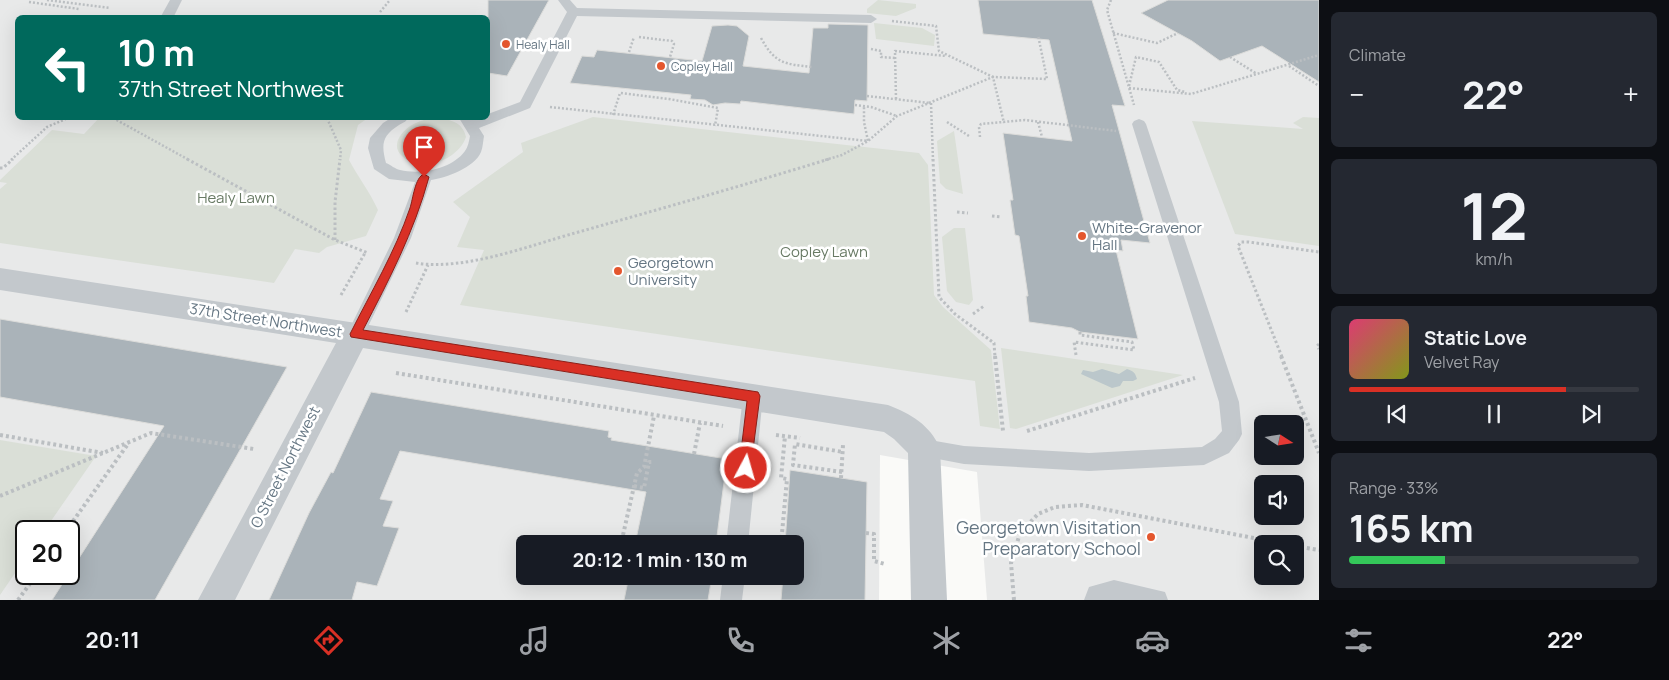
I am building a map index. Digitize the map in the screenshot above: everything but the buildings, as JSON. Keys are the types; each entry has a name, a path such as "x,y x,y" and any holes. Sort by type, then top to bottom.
{"street":[{"name":"37th Street Northwest","path":"0,279 881,416 894,420 918,441"},
{"name":"O Street Northwest","path":"216,600 356,334"},
{"path":"918,441 929,600"}],"lane":[{"path":"168,15 176,0"},
{"path":"564,0 573,12"},
{"path":"573,12 871,19"},
{"path":"490,115 525,105 573,12"},
{"path":"398,120 381,132 375,143 374,154 380,165 391,173 406,177 442,174 468,157 476,146 477,135 470,121"},
{"path":"918,441 972,456 1089,462 1204,456 1222,446 1232,434 1229,402 1141,129"},
{"path":"356,334 394,260 415,209 424,177"},
{"path":"738,535 753,396"},
{"path":"731,600 733,585"},
{"path":"1096,600 1097,596 1114,591 1157,600"}],"path":[{"path":"47,0 110,8"},
{"path":"380,12 390,0"},
{"path":"1111,0 1107,10 1129,88"},
{"path":"29,2 79,8"},
{"path":"871,19 936,26 939,51 993,77 1047,79 1038,35"},
{"path":"1112,33 1157,43 1178,33"},
{"path":"629,52 634,36"},
{"path":"760,36 774,59 787,64 812,67"},
{"path":"649,38 672,41 674,44 670,58"},
{"path":"871,50 881,50 881,57 896,58"},
{"path":"896,99 895,51 950,57"},
{"path":"1129,88 1190,94 1288,66 1319,55"},
{"path":"1129,88 1136,57 1159,62 1178,90 1190,94"},
{"path":"1230,57 1257,75"},
{"path":"1288,66 1319,86"},
{"path":"117,120 335,240 365,252 394,260 428,265 477,260 728,190 842,155 868,141 897,116 993,77"},
{"path":"993,77 1004,123"},
{"path":"1312,82 1317,80"},
{"path":"613,114 620,93 714,106 718,108 715,126"},
{"path":"867,96 930,103"},
{"path":"930,103 939,298 956,314 994,343 1004,436"},
{"path":"525,105 868,141"},
{"path":"855,105 897,116"},
{"path":"864,106 864,122 868,141"},
{"path":"0,168 3,168 47,127 63,120"},
{"path":"328,120 341,150 335,202 335,240"},
{"path":"980,137 978,127 981,124 1025,120 1141,129"},
{"path":"947,122 969,136"},
{"path":"1038,122 1042,138"},
{"path":"957,212 968,213"},
{"path":"992,216 1001,217"},
{"path":"1319,252 1249,242 1241,242 1238,246 1319,453"},
{"path":"341,295 365,252"},
{"path":"406,312 428,265"},
{"path":"973,314 984,306"},
{"path":"1076,355 1074,342 1134,350 1132,342 1080,334 1080,332"},
{"path":"1319,344 1317,346 1319,350"},
{"path":"386,372 804,439"},
{"path":"1019,433 1208,374 1220,375"},
{"path":"623,535 636,473 644,466 654,416"},
{"path":"694,454 700,422"},
{"path":"0,496 151,433 254,450"},
{"path":"0,435 104,453"},
{"path":"783,535 787,480 782,478 785,436"},
{"path":"833,443 851,446"},
{"path":"74,520 128,444"},
{"path":"842,472 793,465 795,444 843,452"},
{"path":"841,478 843,445"},
{"path":"634,486 644,488 649,462 652,462"},
{"path":"1014,600 1011,563 1020,533 1038,514 1055,507 1082,505 1254,538"},
{"path":"866,533 874,534 874,561 885,564"},
{"path":"1304,548 1319,550"},
{"path":"18,600 29,585"}],"shaded area":[{"name":"Georgetown University","path":"0,0 1319,0 1319,600 987,600 977,472 880,455 879,600 0,600"},
{"path":"1102,369 1119,374 1127,369 1134,372 1137,379 1123,381 1120,386 1112,388 1081,374 1083,370 1093,372"}],"green space":[{"path":"878,0 916,4 916,8 896,16 867,13 867,9"},
{"path":"874,23 922,28 935,35 934,46 876,39"},
{"name":"Copley Lawn","path":"593,117 919,153 928,165 934,295 943,307 991,350 1000,429 980,426 975,381 460,305 484,250 457,247 470,217 453,202 523,152 521,143"},
{"path":"1303,117 1319,118 1319,246 1235,234 1192,121 1303,129 1293,123"},
{"name":"Healy Lawn","path":"97,120 365,120 358,125 349,160 378,210 366,236 327,247 319,253 295,249 274,283 0,243 0,189 7,183 0,182 0,180 52,130 84,134"},
{"path":"424,120 448,120 460,125 466,137 456,152 448,158 429,164 410,162 402,156 397,146 403,132 411,125"},
{"path":"954,131 963,194 946,189 940,183 937,141"},
{"path":"954,228 965,228 973,300 969,305 956,302 947,291 942,237"},
{"path":"1001,348 1183,375 1016,429 1010,428"},
{"path":"0,440 96,456 52,520 15,520 15,573 0,595"}],"place":[{"name":"Healy Hall","path":"506,44"},
{"name":"Copley Hall","path":"661,66"},
{"name":"White-Gravenor Hall","path":"1082,236"},
{"name":"Georgetown University","path":"618,271"},
{"name":"Georgetown Visitation Preparatory School","path":"1151,537"}],"route":[{"path":"424,177 415,209 394,260 356,334 753,396 746,468"}]}
